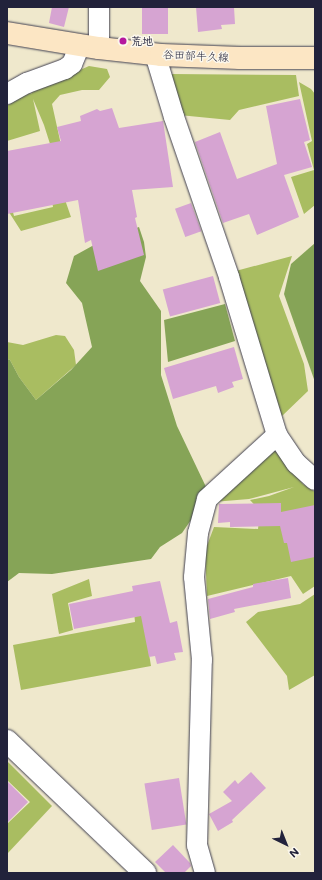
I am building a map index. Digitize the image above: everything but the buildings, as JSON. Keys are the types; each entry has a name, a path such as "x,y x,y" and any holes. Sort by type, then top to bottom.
{"main road":[{"name":"谷田部牛久線","path":"7,33 89,47 155,54 240,58 315,58"}],"street":[{"path":"7,94 27,83 65,69 72,64 89,47 99,7"},
{"path":"155,54 174,117 229,277 277,435 296,463 315,480"},
{"path":"205,873 197,844 202,660 194,577 198,533 207,499 277,435"},
{"path":"7,741 145,873"}],"green space":[{"path":"89,66 107,69 110,77 99,90 82,90 60,95 52,104 65,163 64,188 44,125 33,99 40,131 7,141 7,106 20,97 31,94 33,91"},
{"path":"171,74 296,75 299,96 239,110 230,120 179,115"},
{"path":"299,82 311,89 315,94 315,205 304,214 291,177 314,170 307,144 312,141"},
{"path":"42,145 46,145 71,217 21,231 7,209 7,189 14,216 53,207"},
{"path":"139,227 144,242 146,257 140,281 161,311 161,375 177,426 207,489 193,517 182,533 160,547 151,559 52,574 19,573 7,582 7,359 10,360 19,377 36,400 71,370 92,347 82,303 66,283 74,256 103,240"},
{"path":"315,243 315,382 284,294 291,264"},
{"path":"292,256 279,296 304,364 308,391 282,416 232,272"},
{"path":"225,304 235,341 168,362 164,320"},
{"path":"56,335 65,336 74,350 76,365 36,400 19,377 10,360 7,359 7,342 23,345"},
{"path":"267,448 276,451 303,484 315,492 315,586 303,594 291,576 207,596 205,551 214,527 258,529 260,511 250,500 269,496 294,487 249,499 213,502"},
{"path":"89,579 92,596 68,603 73,630 59,634 52,594"},
{"path":"315,594 315,675 289,690 287,676 246,622 258,612 300,604"},
{"path":"142,611 151,666 21,690 13,645 135,622 134,612"},
{"path":"7,761 52,806 7,854 7,824 30,802 7,780"}],"place":[{"name":"荒地","path":"123,41"}]}
